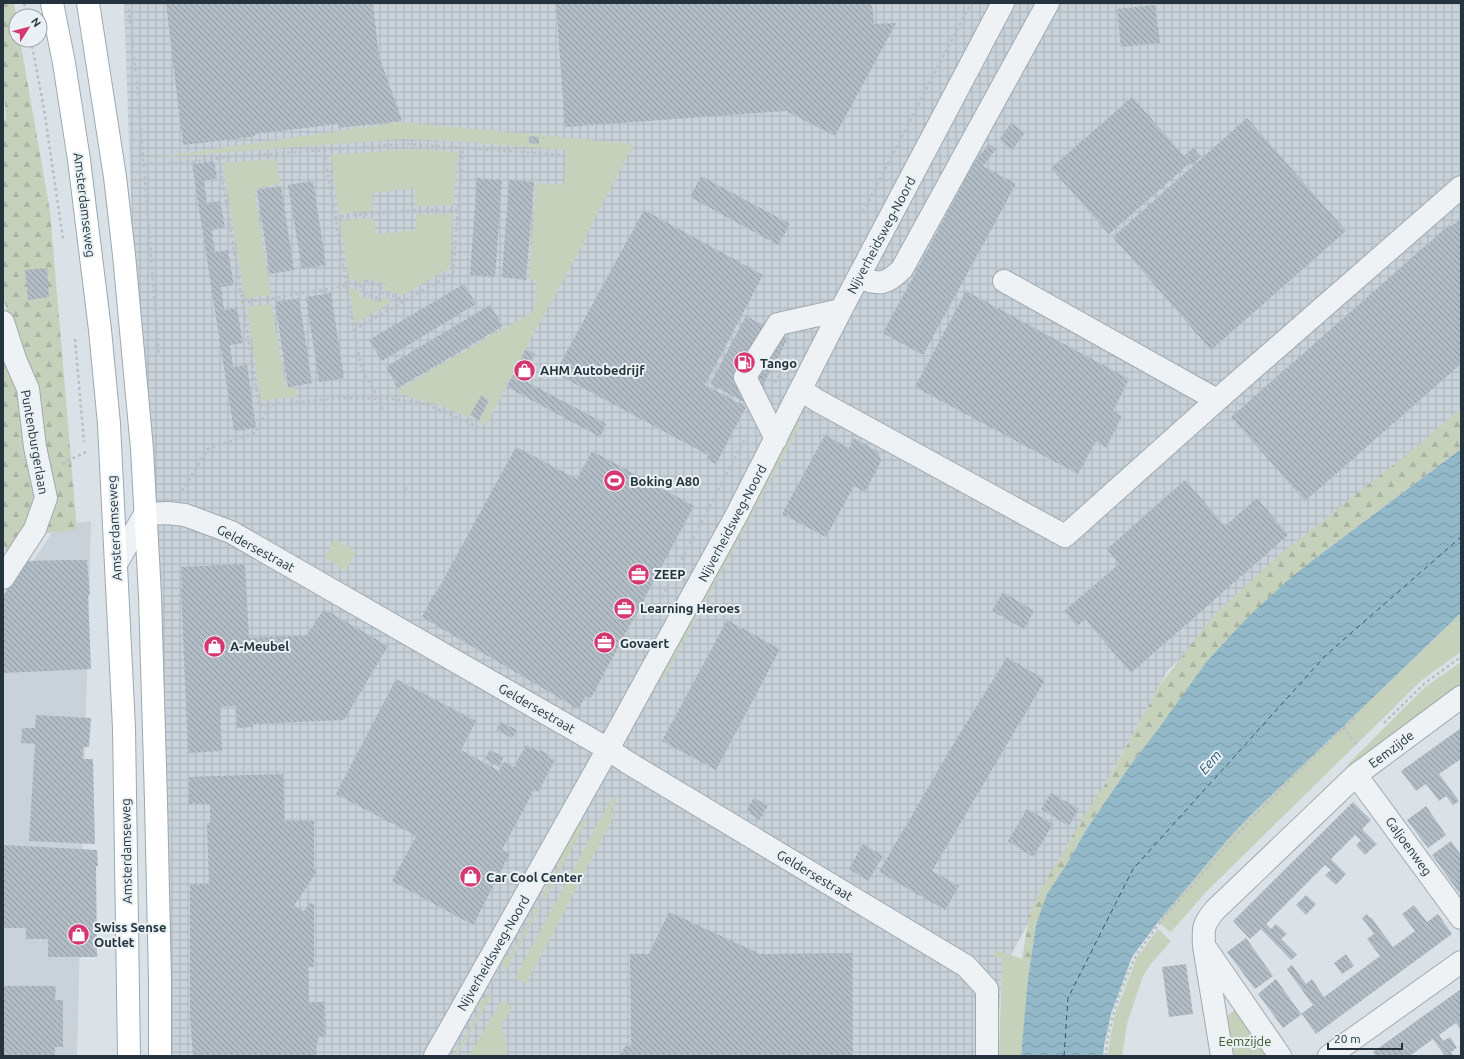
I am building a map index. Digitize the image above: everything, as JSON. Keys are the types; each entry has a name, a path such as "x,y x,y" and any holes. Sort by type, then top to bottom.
{"main road":[{"name":"Amsterdamseweg","path":"52,3 64,63 79,160 100,330 109,424 124,728 129,1056"},
{"path":"88,3 115,177 124,255 142,449 150,596 156,793 160,1056"}],"street":[{"name":"Nijverheidsweg-Noord","path":"435,1056 608,749 736,516 841,310 1003,3"},
{"path":"858,278 878,283 893,278 902,269 1048,3"},
{"path":"801,390 818,401 1065,536 1217,400 1461,187"},
{"path":"1004,281 1217,400"},
{"path":"776,439 745,377 778,324 841,310"},
{"name":"Puntenburgerlaan","path":"3,322 15,359 28,389 35,447 46,498 35,529 3,578"},
{"name":"Geldersestraat","path":"145,514 168,513 185,515 231,532 608,749 966,966 987,989 987,1056"},
{"path":"116,564 145,514"},
{"name":"Eemzijde","path":"1222,1056 1204,946 1206,921 1215,910 1356,775 1461,697"},
{"name":"Galjoenweg","path":"1356,775 1461,918"},
{"path":"1204,946 1280,1056"},
{"path":"1329,1056 1461,962"}],"path":[{"name":"Nijverheidsweg-Noord","path":"863,213 971,3"},
{"name":"Amsterdamseweg","path":"33,48 44,109 63,240"},
{"path":"144,164 182,163 219,158 406,144 564,155"},
{"path":"354,330 453,273 463,148"},
{"path":"324,151 346,286 362,371 380,400 382,413"},
{"path":"219,158 259,406 337,398 380,400 393,399 417,402 443,411 478,427"},
{"path":"335,217 413,210 458,210"},
{"path":"366,281 382,286 378,298 363,293 364,287 366,281"},
{"path":"242,303 346,286 350,283 364,287"},
{"path":"380,292 406,300"},
{"path":"74,333 86,451"},
{"name":"Nijverheidsweg-Noord","path":"662,598 787,360"},
{"path":"180,493 208,449 255,432 271,404"},
{"path":"1380,727 1425,683 1461,657"},
{"path":"1106,1056 1106,1048 1112,1020 1124,985 1135,957 1154,930 1248,822 1355,717"},
{"path":"1343,728 1360,748 1357,751"}],"shaded area":[{"path":"124,3 1461,3 1461,411 1168,670 1002,971 996,1056 162,1056"},
{"path":"91,521 77,1056 3,1056 3,607 57,525"}],"green space":[{"path":"3,3 14,3 15,8 8,8 8,48 21,48 50,211 77,530 37,534 45,496 9,317 3,298 3,120 6,119 3,85"},
{"path":"401,122 634,144 582,246 512,373 486,425 479,422 490,400 481,395 469,417 442,406 398,393 399,389 534,311 537,280 529,280 536,183 564,185 566,150 452,141 401,139 151,158"},
{"path":"413,149 458,152 453,205 416,206 414,188 372,193 373,210 339,214 331,155"},
{"path":"276,159 280,184 254,189 271,295 245,299 223,163"},
{"path":"416,214 453,214 450,268 402,295 384,290 386,284 365,278 362,283 349,278 340,221 374,218 376,234 416,230"},
{"path":"349,287 360,291 359,296 381,302 383,297 393,301 355,324"},
{"path":"271,304 286,388 296,388 297,396 261,401 247,307"},
{"path":"3,343 22,394 36,488 33,505 10,566 3,543"},
{"path":"1461,408 1461,449 1313,560 1159,728 1131,764 1086,830 1036,925 1031,962 1022,959 1029,916 1040,891 1084,816 1106,783 1160,685 1214,615 1276,558 1422,442"},
{"path":"798,424 799,427 664,678 662,679 661,676 796,425"},
{"path":"335,539 356,552 345,571 324,557"},
{"path":"1461,613 1461,652 1422,680 1206,892 1171,932 1158,922 1229,838 1252,814"},
{"path":"1461,662 1461,685 1365,754 1351,766 1348,764 1425,687"},
{"path":"618,796 611,811 615,814 526,984 515,978 612,797 615,798"},
{"path":"584,820 586,820 586,822 545,899 542,899 559,865 558,852"},
{"path":"540,906 540,909 505,972 501,958 511,954 537,907"},
{"path":"1158,929 1171,941 1150,965 1143,976 1127,1024 1122,1056 1108,1056 1115,1014 1136,959"},
{"path":"996,950 1031,962 1021,1056 999,1056 1002,959 993,955"},
{"path":"491,995 457,1056 454,1056 480,1010 477,1001"},
{"path":"502,1000 513,1007 501,1025 506,1041 507,1056 469,1056"},
{"name":"Eemzijde","path":"1234,1011 1241,1012 1272,1056 1232,1056 1227,1016"}],"water":[{"name":"Eem","path":"1461,449 1461,613 1252,814 1229,838 1158,922 1132,957 1111,1014 1103,1056 1021,1056 1028,979 1036,925 1047,894 1068,862 1086,830 1131,764 1207,661 1249,616 1287,581 1313,560"}],"building":[{"path":"166,3 373,3 379,56 402,121 338,128 338,124 255,134 255,136 251,137 183,145"},
{"path":"556,3 872,3 874,24 896,23 835,136 786,111 565,127"},
{"path":"1155,5 1160,43 1121,47 1117,9"},
{"path":"1132,97 1184,156 1193,148 1201,157 1192,165 1190,163 1109,234 1051,168"},
{"path":"1247,118 1346,231 1211,350 1113,237"},
{"path":"1011,123 1025,133 1012,150 999,140"},
{"path":"529,136 539,137 539,144 529,143"},
{"path":"989,144 996,149 983,166 1016,184 923,355 883,333 975,161"},
{"path":"214,161 217,178 204,181 207,203 220,201 225,227 212,230 215,252 228,250 234,285 221,287 224,310 237,308 243,343 230,345 233,367 247,365 256,428 234,431 192,164"},
{"path":"701,176 790,224 778,245 690,197"},
{"path":"477,178 502,180 495,277 470,275"},
{"path":"509,180 534,182 526,280 502,277"},
{"path":"313,181 326,265 302,269 288,185"},
{"path":"281,186 294,270 270,274 257,190"},
{"path":"644,210 763,275 705,385 746,407 716,464 706,459 708,455 555,373"},
{"path":"1461,218 1461,364 1305,501 1231,417 1449,225 1451,227"},
{"path":"47,268 49,297 28,300 25,270"},
{"path":"464,284 476,304 382,361 369,340"},
{"path":"966,291 1129,379 1113,411 1122,416 1106,448 1096,441 1078,474 915,387"},
{"path":"331,293 344,378 319,382 306,297"},
{"path":"299,298 312,383 288,387 275,302"},
{"path":"490,305 503,326 398,388 386,367"},
{"path":"746,316 788,338 752,406 710,384"},
{"path":"526,349 535,354 529,365 534,368 527,382 606,424 600,437 507,387"},
{"path":"481,396 489,400 479,420 470,415"},
{"path":"825,435 849,448 854,438 878,452 881,461 865,492 854,486 826,537 782,514"},
{"path":"516,447 577,479 592,451 694,506 591,698 586,696 578,709 422,617"},
{"path":"1185,480 1225,526 1257,498 1288,535 1131,673 1085,619 1077,626 1064,611 1119,564 1107,549"},
{"path":"87,560 90,595 88,595 91,669 3,673 3,596 26,561"},
{"path":"245,564 249,638 307,635 324,609 388,646 344,720 253,724 253,727 237,728 236,706 220,707 222,751 188,753 181,567"},
{"path":"1003,592 1034,611 1024,629 992,611"},
{"path":"727,620 780,649 716,770 662,741"},
{"path":"1007,657 1045,680 932,871 959,886 945,910 879,872 951,748"},
{"path":"396,679 476,721 461,750 499,771 504,762 514,767 526,745 540,752 541,750 549,755 548,757 555,760 538,792 534,790 502,850 510,854 473,925 392,881 416,836 336,794"},
{"path":"36,715 91,718 89,747 83,747 83,759 93,759 95,844 29,841 35,744 21,743 22,728 35,728"},
{"path":"501,722 517,730 512,738 496,730"},
{"path":"1461,728 1461,759 1439,774 1459,801 1453,805 1446,796 1439,801 1426,784 1416,791 1401,771"},
{"path":"490,750 504,757 499,767 485,759"},
{"path":"283,774 285,821 314,821 314,869 317,871 294,906 304,911 310,903 314,904 314,967 308,967 309,1002 325,1002 326,1037 318,1037 319,1041 317,1042 316,1056 193,1056 190,1017 190,884 209,884 207,823 210,823 210,804 189,804 189,777"},
{"path":"1051,793 1079,809 1069,826 1041,809"},
{"path":"754,798 768,806 759,820 746,811"},
{"path":"1353,802 1371,820 1362,829 1377,844 1365,855 1356,845 1361,840 1355,835 1331,859 1346,874 1336,885 1325,875 1331,870 1325,865 1266,924 1271,929 1276,924 1287,934 1281,939 1297,955 1291,960 1261,929 1250,939 1233,921"},
{"path":"1426,806 1446,835 1428,848 1407,820"},
{"path":"1027,809 1053,824 1033,857 1008,841"},
{"path":"1451,841 1461,855 1461,891 1459,893 1432,855"},
{"path":"863,844 883,856 868,881 849,869"},
{"path":"3,845 97,850 97,957 48,957 48,939 26,939 26,928 3,928"},
{"path":"1306,895 1316,904 1306,915 1296,905"},
{"path":"1414,905 1427,922 1438,914 1452,934 1316,1034 1302,1014 1283,1028 1258,994 1276,979 1301,1014 1313,1005 1287,969 1292,965 1306,984 1312,979 1324,997 1380,956 1367,939 1374,934 1362,918 1367,914 1370,918 1371,917 1393,947 1415,931 1402,914"},
{"path":"669,912 760,954 853,953 853,1056 620,1056 625,1046 631,1046 630,954 649,954"},
{"path":"1246,938 1273,976 1255,989 1227,952"},
{"path":"1346,954 1354,966 1342,974 1334,963"},
{"path":"1186,964 1193,1014 1169,1017 1162,967"},
{"path":"3,986 56,986 55,1000 63,1000 63,1047 55,1047 55,1056 3,1056"},
{"path":"1461,989 1461,1030 1456,1023 1439,1035 1443,1041 1450,1037 1457,1048 1451,1052 1454,1056 1445,1056 1433,1039 1411,1055 1412,1056 1376,1056 1373,1052"}],"ferry route":[{"path":"1064,1056 1068,998 1133,869 1326,655 1461,537"}],"place":[{"name":"Tango","path":"745,363"},
{"name":"AHM Autobedrijf","path":"525,370"},
{"name":"Boking A80","path":"614,481"},
{"name":"ZEEP","path":"638,574"},
{"name":"Learning Heroes","path":"625,608"},
{"name":"Govaert","path":"605,643"},
{"name":"A-Meubel","path":"214,646"},
{"name":"Car Cool Center","path":"470,877"},
{"name":"Swiss Sense Outlet","path":"79,934"}]}
